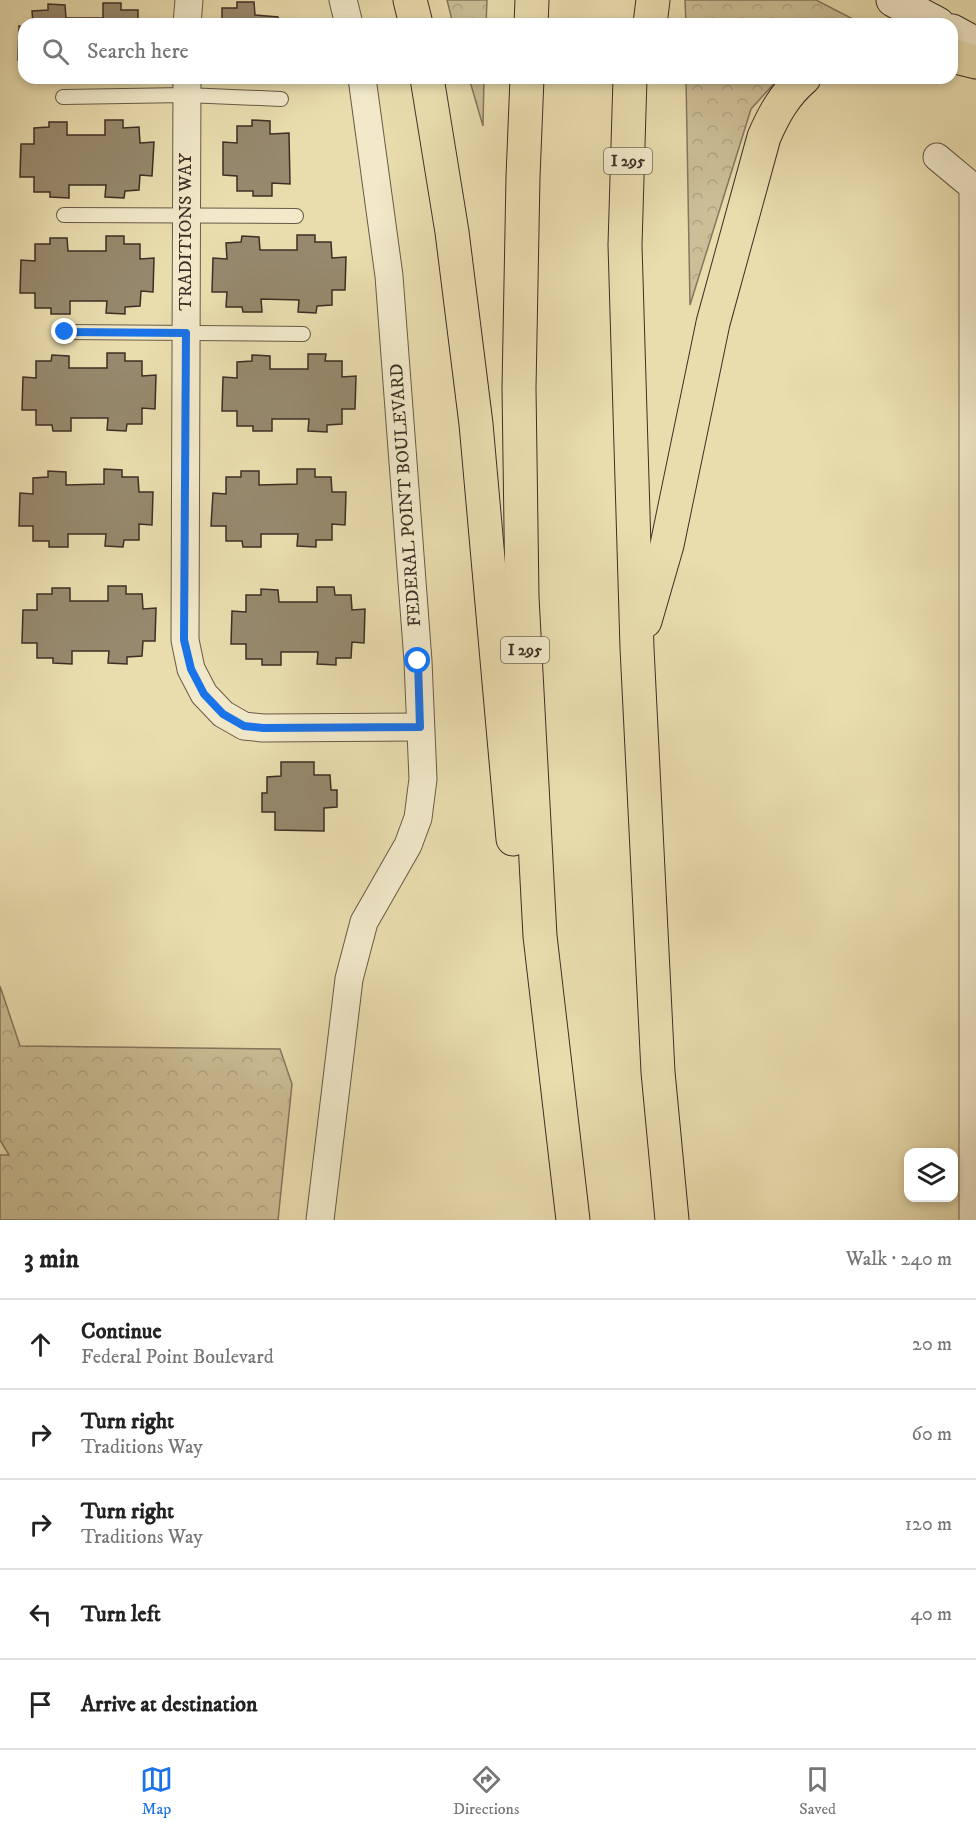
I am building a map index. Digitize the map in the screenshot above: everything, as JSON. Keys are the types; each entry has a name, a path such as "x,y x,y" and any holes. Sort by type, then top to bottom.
{"highway":[{"path":"410,0 414,18"},
{"path":"528,0 529,18"},
{"path":"530,18 532,0"},
{"path":"632,18 633,0"},
{"path":"651,18 653,0"},
{"path":"958,58 976,62"},
{"path":"428,84 452,232 476,424 514,851 540,936"},
{"name":"I 295","path":"527,84 519,399 522,597 540,936 573,1220"},
{"name":"I 295","path":"630,84 625,245 637,648 658,1072 672,1220"},
{"path":"625,245 643,84"},
{"path":"637,648 667,545 713,323 764,136 777,109 797,84"}],"street":[{"path":"188,18 189,0"},
{"path":"343,0 348,18"},
{"path":"893,0 928,18"},
{"path":"958,34 976,44"},
{"name":"FEDERAL POINT BOULEVARD","path":"320,1220 349,979 364,922 408,845 418,818 423,779 418,661 389,276 363,84"},
{"name":"TRADITIONS WAY","path":"186,87 184,640 191,669 204,694 223,714 244,726 263,728 420,727"},
{"path":"937,156 973,188 973,1220"}],"lane":[{"path":"63,97 186,87 281,99"},
{"path":"64,215 296,216"},
{"path":"65,332 303,333"}],"green space":[{"path":"447,0 487,0 486,18 452,18"},
{"path":"685,0 816,0 851,18 686,18"},
{"path":"471,84 484,84 483,126"},
{"path":"686,84 774,84 751,109 690,305"},
{"path":"0,986 20,1046 280,1049 292,1084 278,1220 0,1220 0,1155 9,1155 0,1140"}],"building":[{"path":"237,2 254,2 255,15 278,18 222,18 222,8 237,8"},
{"path":"103,3 121,3 121,10 138,10 138,18 103,18"},
{"path":"48,4 65,5 66,18 33,18 32,11 48,10"},
{"path":"105,120 123,120 123,128 139,127 140,143 154,142 152,176 140,175 139,190 125,191 124,198 105,197 106,185 69,185 69,198 50,197 50,192 34,192 34,177 20,177 21,144 34,144 34,128 49,127 49,122 67,122 67,135 105,135"},
{"path":"252,120 270,121 270,134 289,133 290,184 272,183 272,196 253,196 253,191 237,191 237,176 223,175 223,142 237,143 237,126 252,126"},
{"path":"297,235 315,235 315,242 331,242 332,258 346,257 345,290 332,290 332,305 317,306 316,313 298,312 299,300 261,299 262,312 243,312 242,307 226,307 227,292 212,292 213,258 227,259 226,243 241,242 242,236 259,237 260,250 297,250"},
{"path":"106,236 124,236 124,244 140,244 140,259 154,258 153,292 141,291 140,306 125,307 125,314 106,313 107,301 70,301 70,314 51,314 51,308 35,308 35,293 20,293 21,260 35,261 35,244 50,244 50,238 67,238 68,251 106,251"},
{"path":"107,353 125,353 125,361 142,361 142,376 156,375 155,409 142,408 142,424 127,424 126,431 107,430 108,418 71,418 71,431 53,431 52,425 36,425 36,410 22,410 23,377 36,378 36,361 51,361 52,355 69,356 69,368 107,368"},
{"path":"308,354 326,354 325,361 342,361 342,377 356,376 355,409 342,409 342,424 327,425 327,432 308,431 309,419 272,419 272,431 253,431 253,426 237,426 237,411 222,411 223,377 237,378 237,362 252,361 252,355 270,356 270,369 308,369"},
{"path":"104,469 122,470 122,477 138,477 139,492 153,492 152,525 139,524 139,540 124,540 123,547 105,546 106,534 68,534 68,547 49,547 49,541 33,541 33,526 19,526 20,493 33,494 33,478 48,477 48,471 66,472 66,485 104,484"},
{"path":"297,469 315,469 315,477 331,477 332,492 346,492 345,525 332,524 332,540 316,540 316,547 297,546 298,534 261,534 261,547 243,547 242,541 226,541 226,526 211,526 213,493 226,494 226,477 241,477 241,471 259,471 259,485 297,484"},
{"path":"108,586 126,586 126,594 142,594 143,609 156,608 155,641 143,641 142,656 127,657 127,664 108,663 109,651 72,651 72,664 53,663 53,658 37,658 37,643 22,643 23,610 37,610 37,594 52,594 52,588 70,588 70,601 108,601"},
{"path":"317,587 334,587 335,595 351,595 352,610 365,609 364,643 352,642 351,658 336,658 336,665 317,664 318,652 281,652 281,665 262,665 262,659 246,659 246,644 231,644 232,611 246,612 246,595 261,595 261,589 278,590 279,602 317,602"},
{"path":"281,762 314,762 314,775 330,775 331,790 337,790 337,807 324,808 324,831 275,830 275,812 262,812 262,793 267,793 267,777 281,776"}],"route":[{"path":"65,332 186,333 184,640 191,669 204,694 223,714 244,726 263,728 420,727 418,661"}]}
